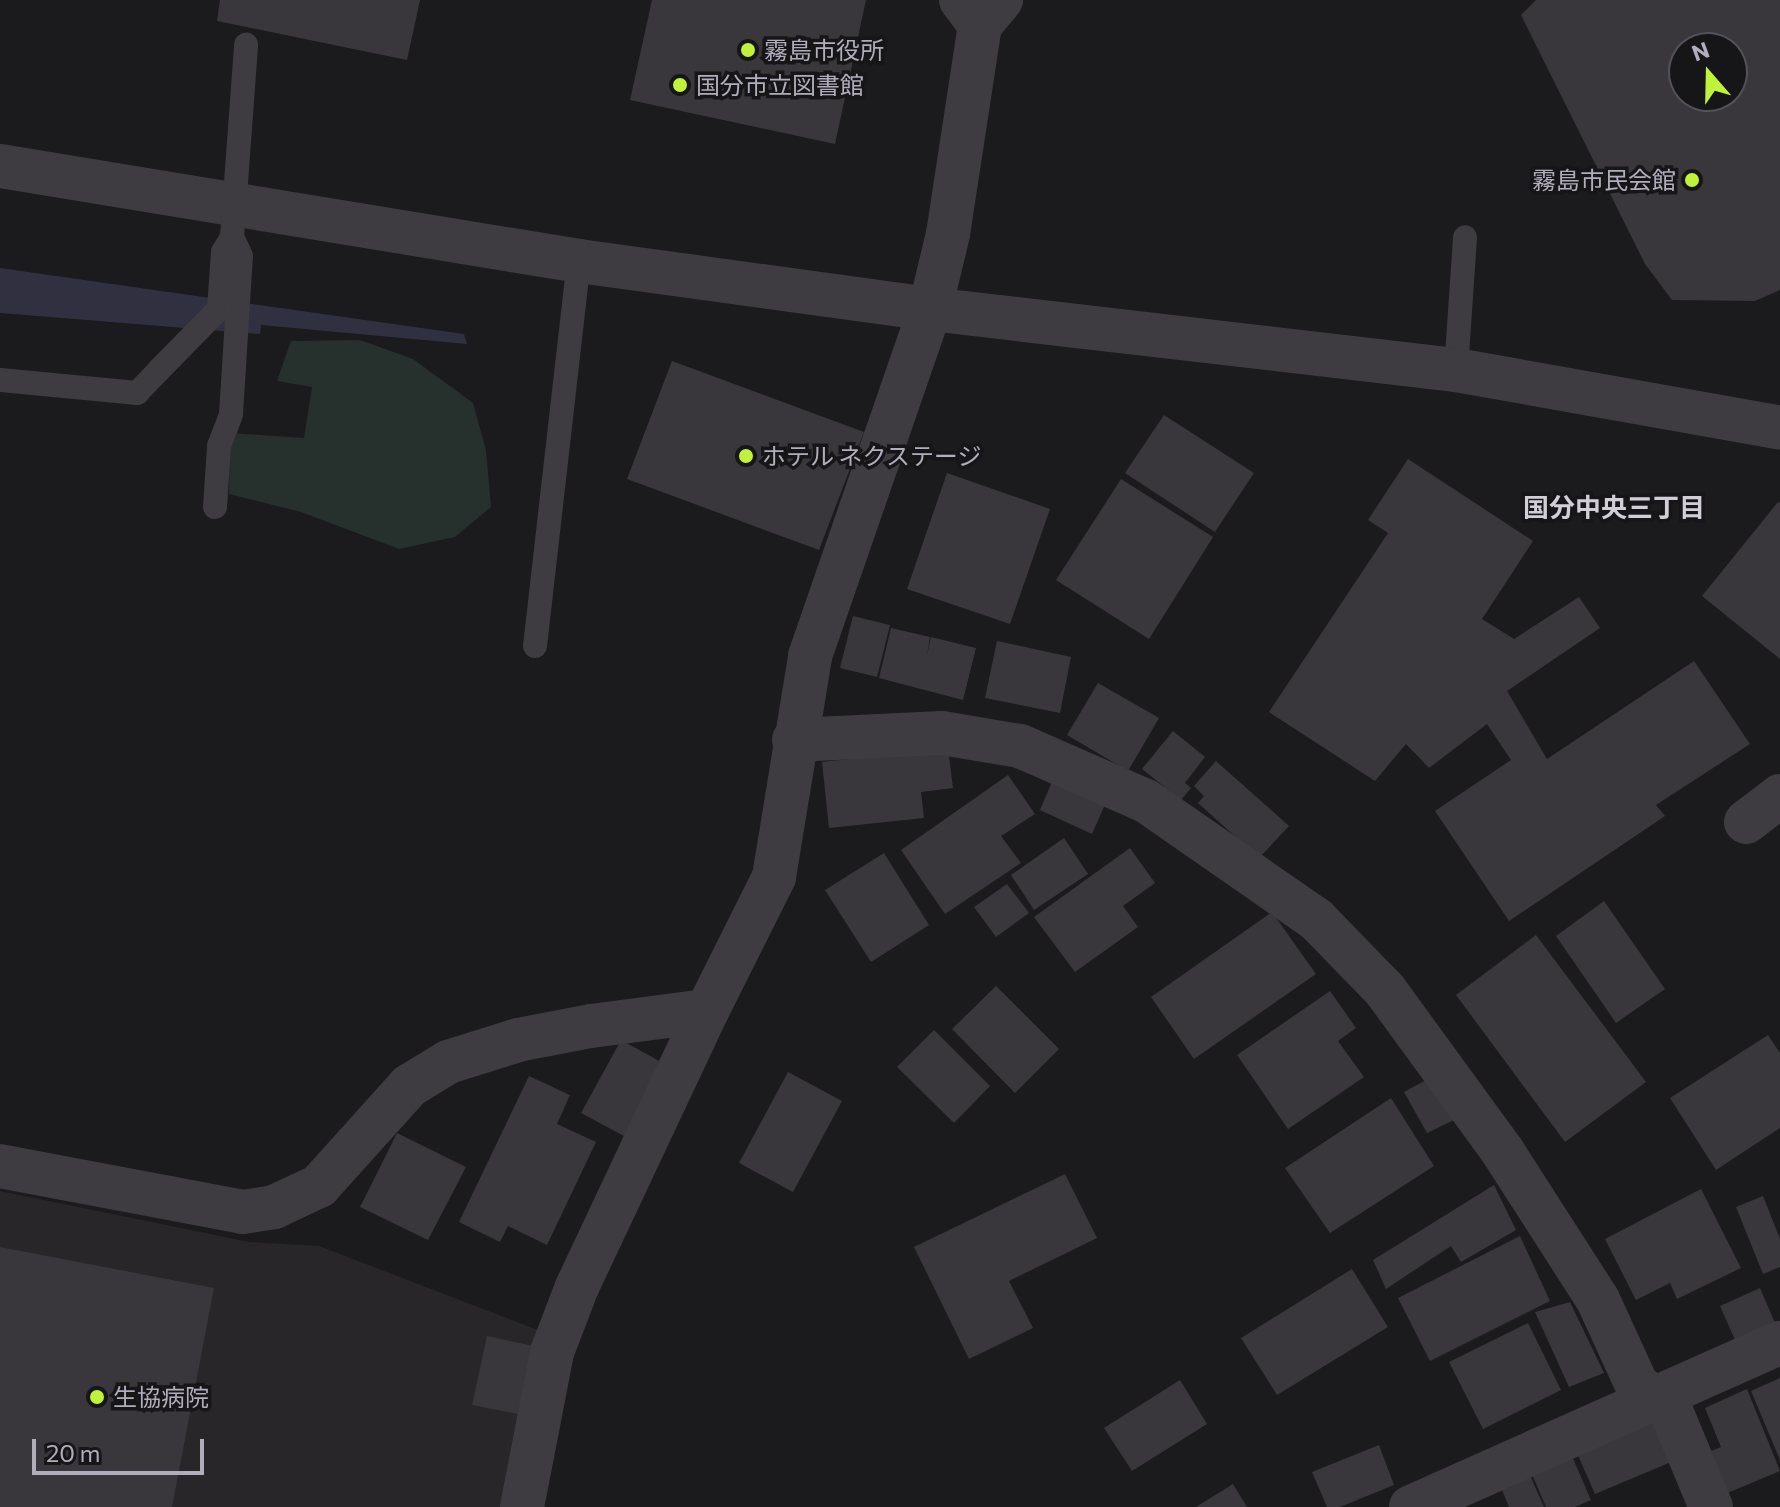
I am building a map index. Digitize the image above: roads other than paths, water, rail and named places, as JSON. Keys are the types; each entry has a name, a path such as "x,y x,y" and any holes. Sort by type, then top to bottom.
{"street":[{"path":"522,1507 552,1352 577,1287 774,877 810,656 930,309 948,234 980,8"},
{"path":"0,166 579,261 930,309 1456,370 1780,428"},
{"path":"794,740 942,733 1020,746 1146,801 1316,919 1385,990 1503,1152 1598,1300 1637,1385 1658,1398 1671,1411 1711,1507"},
{"path":"1746,822 1780,796"},
{"path":"0,1166 243,1212 274,1207 319,1186 409,1086 448,1062 518,1040 707,1011"},
{"path":"1411,1507 1780,1343"}],"lane":[{"path":"0,380 137,393 219,309 223,252 232,237 246,45"},
{"path":"215,507 219,446 231,414 241,256 232,237"},
{"path":"1456,370 1465,237"},
{"path":"535,646 579,261"}],"water":[{"path":"0,268 464,334 467,344 261,325 260,334 0,313"}],"place":[{"name":"霧島市役所","path":"748,50"},
{"name":"国分市立図書館","path":"680,85"},
{"name":"霧島市民会館","path":"1692,180"},
{"name":"ホテル ネクステージ","path":"746,456"},
{"name":"生協病院","path":"97,1397"}],"district":[{"name":"国分中央三丁目","path":"1614,507"}]}
